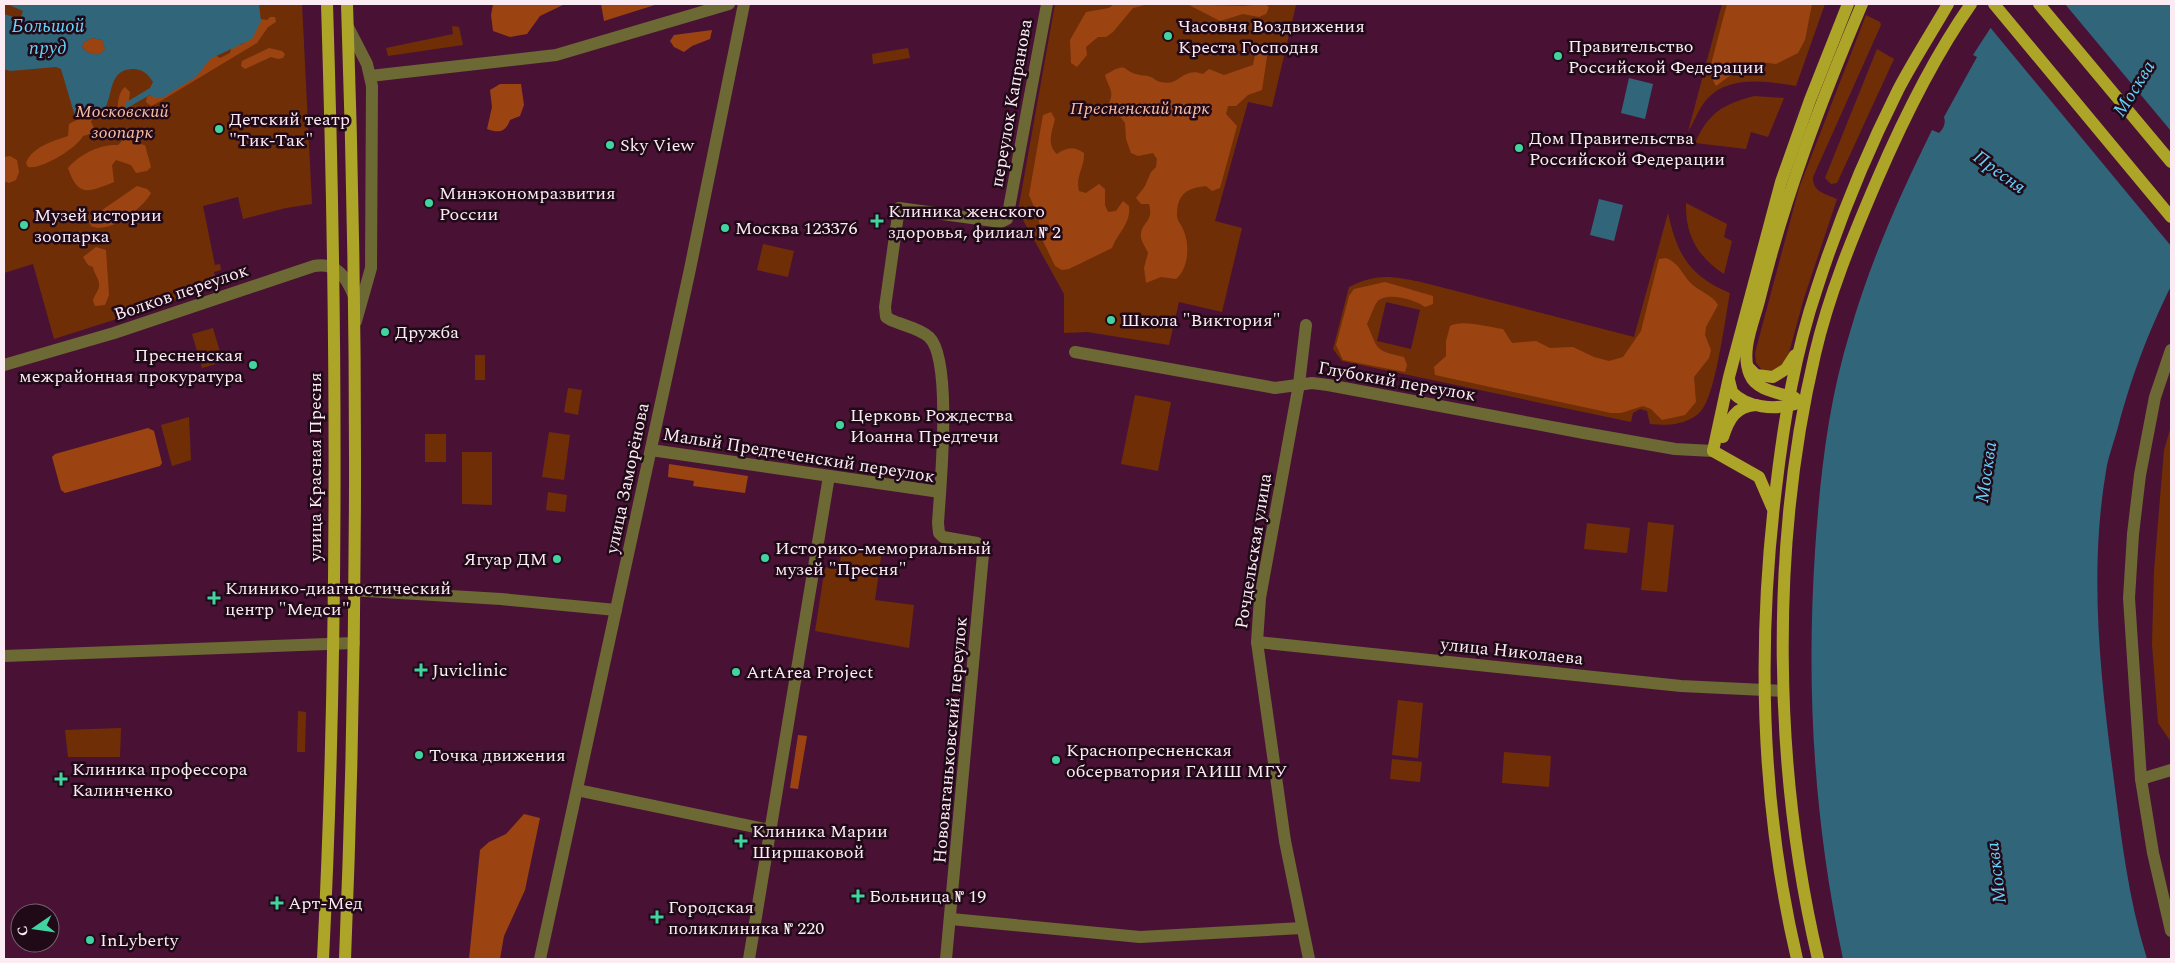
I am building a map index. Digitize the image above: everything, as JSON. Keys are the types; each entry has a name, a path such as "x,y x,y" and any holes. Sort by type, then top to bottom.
{"main road":[{"name":"улица Красная Пресня","path":"323,959 330,818 333,644 333,266 327,4"},
{"path":"345,959 352,800 354,643 354,297 347,4"},
{"path":"1788,401 1753,382 1747,366 1748,345 1792,184 1821,100 1862,4"},
{"path":"1797,959 1781,871 1770,779 1764,691 1764,618 1773,510 1788,401 1799,349 1816,290 1857,180 1899,88 1948,4"},
{"path":"1994,4 2171,217"},
{"path":"2039,4 2171,162"},
{"path":"1714,451 1729,377 1780,182 1846,7"},
{"path":"1818,959 1800,867 1790,777 1784,691 1783,640 1786,562 1798,441 1804,402 1815,352 1832,294 1862,215 1896,136 1969,7"},
{"path":"1747,366 1756,375 1773,377 1786,369 1799,349"},
{"path":"1729,377 1732,392 1737,397 1756,405"},
{"path":"1714,451 1719,447 1733,415 1748,406 1788,401 1804,402"},
{"path":"1714,451 1759,477 1769,495 1773,510"}],"street":[{"path":"370,76 556,55 729,4"},
{"name":"улица Заморёнова","path":"540,959 651,450 744,4"},
{"name":"переулок Капранова","path":"940,492 943,385 938,351 929,337 891,320 885,312 899,208 1001,222 1007,219 1047,4"},
{"path":"348,27 367,64 370,76 371,268 354,331"},
{"name":"Волков переулок","path":"4,365 114,333 314,266 325,264 333,266"},
{"path":"333,266 347,280 354,297"},
{"name":"Рочдельская улица","path":"1306,325 1299,384 1260,598 1257,642 1285,841 1309,959"},
{"path":"2171,350 2156,397 2140,475 2133,534 2129,598 2141,778 2153,853 2171,931"},
{"name":"Глубокий переулок","path":"1075,352 1275,388 1299,384 1328,385 1676,449 1714,451"},
{"name":"Малый Предтеченский переулок","path":"651,450 940,492 939,533 943,536 977,543 983,554"},
{"path":"749,959 829,476"},
{"name":"Нововаганьковский переулок","path":"946,959 983,554"},
{"path":"333,588 616,610"},
{"name":"улица Николаева","path":"1257,642 1681,686 1784,691"},
{"path":"4,656 354,643"},
{"path":"2141,778 2171,770"},
{"path":"577,790 770,830"},
{"path":"951,919 1153,938 1302,928"}],"green space":[{"name":"Московский зоопарк","path":"4,4 302,4 312,204 286,208 243,219 238,197 203,206 215,265 220,264 221,270 214,272 217,287 54,339 33,264 4,273"},
{"path":"493,4 565,4 540,16 527,34 510,37 493,31 491,15"},
{"path":"601,4 658,4 604,21"},
{"name":"Пресненский парк","path":"1055,4 1296,5 1272,107 1248,102 1215,221 1242,228 1222,312 1179,302 1169,345 1087,332 1064,333 1064,294 1018,211"},
{"path":"1114,4 1149,4 1133,8 1113,32 1106,37 1098,37 1086,47 1087,55 1077,67 1071,63 1070,40 1086,12 1109,8"},
{"path":"1177,4 1243,6 1265,4 1269,7 1266,14 1259,17 1243,14 1220,21 1189,5"},
{"path":"1722,4 1825,4 1796,86 1749,82 1726,86 1716,91 1707,99 1688,132"},
{"path":"1727,4 1812,4 1805,40 1798,53 1776,64 1752,63 1747,69 1728,77 1716,86 1709,72"},
{"path":"1866,15 1880,22 1881,25 1813,177 1813,182 1817,189 1837,199 1804,298 1787,360 1781,370 1763,371 1756,363 1755,353 1799,188"},
{"path":"270,17 275,17 276,22 268,27 257,43 159,102 151,106 146,102 147,97 176,81 214,54 220,58 230,53 232,46 237,42 241,45 254,34 253,28 260,19 267,20"},
{"path":"452,26 459,27 463,45 388,56 386,48 453,34"},
{"path":"712,30 710,39 692,46 684,52 674,47 670,41 674,35"},
{"path":"92,38 102,40 105,49 100,54 90,53 82,47 84,42"},
{"path":"1262,45 1268,50 1262,90 1248,95 1236,106 1228,106 1226,114 1237,126 1220,188 1212,191 1206,186 1194,188 1185,193 1179,201 1177,217 1187,242 1187,256 1184,269 1176,279 1161,277 1146,283 1144,268 1148,253 1142,242 1141,234 1149,218 1150,210 1149,204 1141,204 1136,198 1156,167 1157,159 1153,153 1138,156 1131,153 1126,139 1125,123 1109,103 1111,92 1105,75 1119,68 1125,68 1134,74 1148,76 1167,83 1173,82 1185,74 1196,72 1203,74 1209,69 1224,75 1253,65 1256,50"},
{"path":"269,48 282,51 285,54 283,58 271,57 245,69 241,66 242,61"},
{"path":"908,48 910,58 873,64 872,54"},
{"path":"1877,49 1894,59 1837,183 1831,184 1825,178"},
{"path":"500,84 521,84 524,105 520,116 510,120 504,129 496,131 487,129 492,107 490,90"},
{"path":"125,87 130,92 129,100 134,108 131,115 124,119 118,114 118,107 119,96"},
{"path":"1754,96 1784,98 1768,137 1751,132 1746,149 1695,143 1700,132 1718,111 1733,103"},
{"path":"1051,112 1055,119 1051,142 1057,154 1074,148 1084,153 1078,181 1079,191 1086,193 1099,184 1105,189 1105,205 1108,212 1116,211 1123,201 1129,206 1126,223 1112,248 1069,269 1062,270 1055,266 1042,239 1038,216 1029,195 1043,115"},
{"path":"86,115 93,117 91,122 96,132 83,136 74,146 50,162 28,167 26,163 33,153 44,145 68,136 69,124"},
{"path":"126,137 131,138 134,143 145,145 151,167 147,171 136,173 131,165 116,160 112,165 114,182 91,190 80,188 72,178 68,168 84,154 104,146 118,145"},
{"path":"10,156 17,160 19,172 16,180 9,183 4,181 4,157"},
{"path":"137,186 147,189 151,193 141,206 125,218 107,227 98,228 91,226 89,221 92,217"},
{"path":"1686,203 1727,224 1724,237 1732,241 1724,274 1700,253 1695,244 1688,225"},
{"path":"1668,213 1676,240 1687,262 1704,279 1730,293 1711,389 1701,411 1684,422 1663,425 1650,424 1647,411 1640,409 1633,413 1631,422 1342,361 1333,349 1349,287 1368,279 1385,277 1421,282 1634,337","holes":["1386,302 1420,310 1411,349 1377,341"]},
{"path":"763,244 794,251 788,277 757,270"},
{"path":"96,247 106,250 109,295 105,305 95,306 93,301 99,288 99,282 93,267 88,265 83,257"},
{"path":"1666,258 1678,267 1694,286 1710,296 1718,305 1706,327 1705,335 1711,350 1709,358 1694,377 1696,402 1685,415 1662,420 1651,409 1643,406 1621,413 1611,413 1435,375 1434,367 1446,356 1446,341 1450,326 1461,323 1503,329 1512,343 1536,341 1550,348 1573,347 1594,357 1609,361 1623,357 1641,331 1659,259"},
{"path":"1385,282 1433,296 1433,304 1425,307 1401,298 1387,297 1381,299 1377,302 1367,324 1376,344 1382,351 1404,357 1407,365 1405,372 1343,360 1336,345 1349,296 1354,289"},
{"path":"213,328 223,362 202,368 192,334"},
{"path":"475,355 485,355 485,380 475,380"},
{"path":"568,388 582,390 578,415 564,412"},
{"path":"1135,395 1171,402 1158,471 1121,464"},
{"path":"189,417 191,460 172,466 161,425"},
{"path":"2171,426 2171,742 2158,723 2152,644 2154,571 2164,450"},
{"path":"148,428 154,431 162,463 160,466 65,493 61,490 52,457 55,454"},
{"path":"549,432 570,435 564,480 542,477"},
{"path":"425,434 446,434 446,462 425,462"},
{"path":"462,452 492,452 492,505 462,504"},
{"path":"669,464 748,476 745,493 693,486 694,481 668,477"},
{"path":"548,492 567,495 565,512 546,510"},
{"path":"1648,522 1674,525 1667,592 1641,590"},
{"path":"1587,523 1630,528 1627,553 1584,549"},
{"path":"846,546 882,550 875,600 914,605 909,648 815,631 825,567 839,569 841,553 845,553"},
{"path":"1398,700 1423,703 1418,758 1392,755"},
{"path":"298,711 306,712 305,752 297,752"},
{"path":"121,728 120,757 68,757 65,730"},
{"path":"798,735 807,736 798,789 790,788"},
{"path":"1504,752 1551,756 1549,787 1502,783"},
{"path":"1392,759 1422,762 1420,782 1390,779"},
{"path":"524,814 540,818 525,890 504,936 500,959 469,959 480,850 489,842 506,834"}],"water":[{"name":"Большой пруд","path":"7,4 259,4 261,21 252,39 210,59 196,77 162,98 155,98 150,95 125,109 125,103 150,88 153,82 143,71 125,70 114,80 108,103 100,116 79,117 74,113 61,69 56,67 10,71 4,69 4,14 20,19 23,11","holes":["92,38 102,40 105,49 100,54 90,53 82,47 84,42"]},
{"path":"2006,4 2171,4 2171,286 2141,355 2106,471 2098,546 2097,584 2104,698 2119,820 2135,913 2147,959 1843,959 1825,857 1819,806 1812,706 1812,603 1819,496 1826,440 1842,359 1876,254 1908,179 1932,130 1939,133 1943,127 1944,117 1977,57 1973,55"},
{"path":"1629,78 1653,84 1645,119 1621,113"},
{"path":"1599,199 1623,205 1614,241 1590,235"}],"pier":[{"path":"2003,4 2065,4 2171,131 2171,246 1989,26"}],"place":[{"name":"Часовня Воздвижения Креста Господня","path":"1168,36"},
{"name":"Правительство Российской Федерации","path":"1558,56"},
{"name":"Детский театр \"Тик-Так\"","path":"219,129"},
{"name":"Sky View","path":"610,145"},
{"name":"Дом Правительства Российской Федерации","path":"1519,148"},
{"name":"Минэкономразвития России","path":"429,203"},
{"name":"Клиника женского здоровья, филиал № 2","path":"877,221"},
{"name":"Музей истории зоопарка","path":"24,225"},
{"name":"Москва 123376","path":"725,228"},
{"name":"Школа \"Виктория\"","path":"1111,320"},
{"name":"Дружба","path":"385,332"},
{"name":"Пресненская межрайонная прокуратура","path":"253,365"},
{"name":"Церковь Рождества Иоанна Предтечи","path":"840,425"},
{"name":"Историко-мемориальный музей \"Пресня\"","path":"765,558"},
{"name":"Ягуар ДМ","path":"557,559"},
{"name":"Клинико-диагностический центр \"Медси\"","path":"214,598"},
{"name":"Juviclinic","path":"421,670"},
{"name":"ArtArea Project","path":"736,672"},
{"name":"Точка движения","path":"419,755"},
{"name":"Краснопресненская обсерватория ГАИШ МГУ","path":"1056,760"},
{"name":"Клиника профессора Калинченко","path":"61,779"},
{"name":"Клиника Марии Ширшаковой","path":"741,841"},
{"name":"Больница № 19","path":"858,896"},
{"name":"Арт-Мед","path":"277,903"},
{"name":"Городская поликлиника № 220","path":"657,917"},
{"name":"InLyberty","path":"90,940"}],"water label":[{"name":"Москва","path":"2133,88"},
{"name":"Пресня","path":"2000,171"},
{"name":"Москва","path":"1985,472"},
{"name":"Москва","path":"1995,873"}]}
